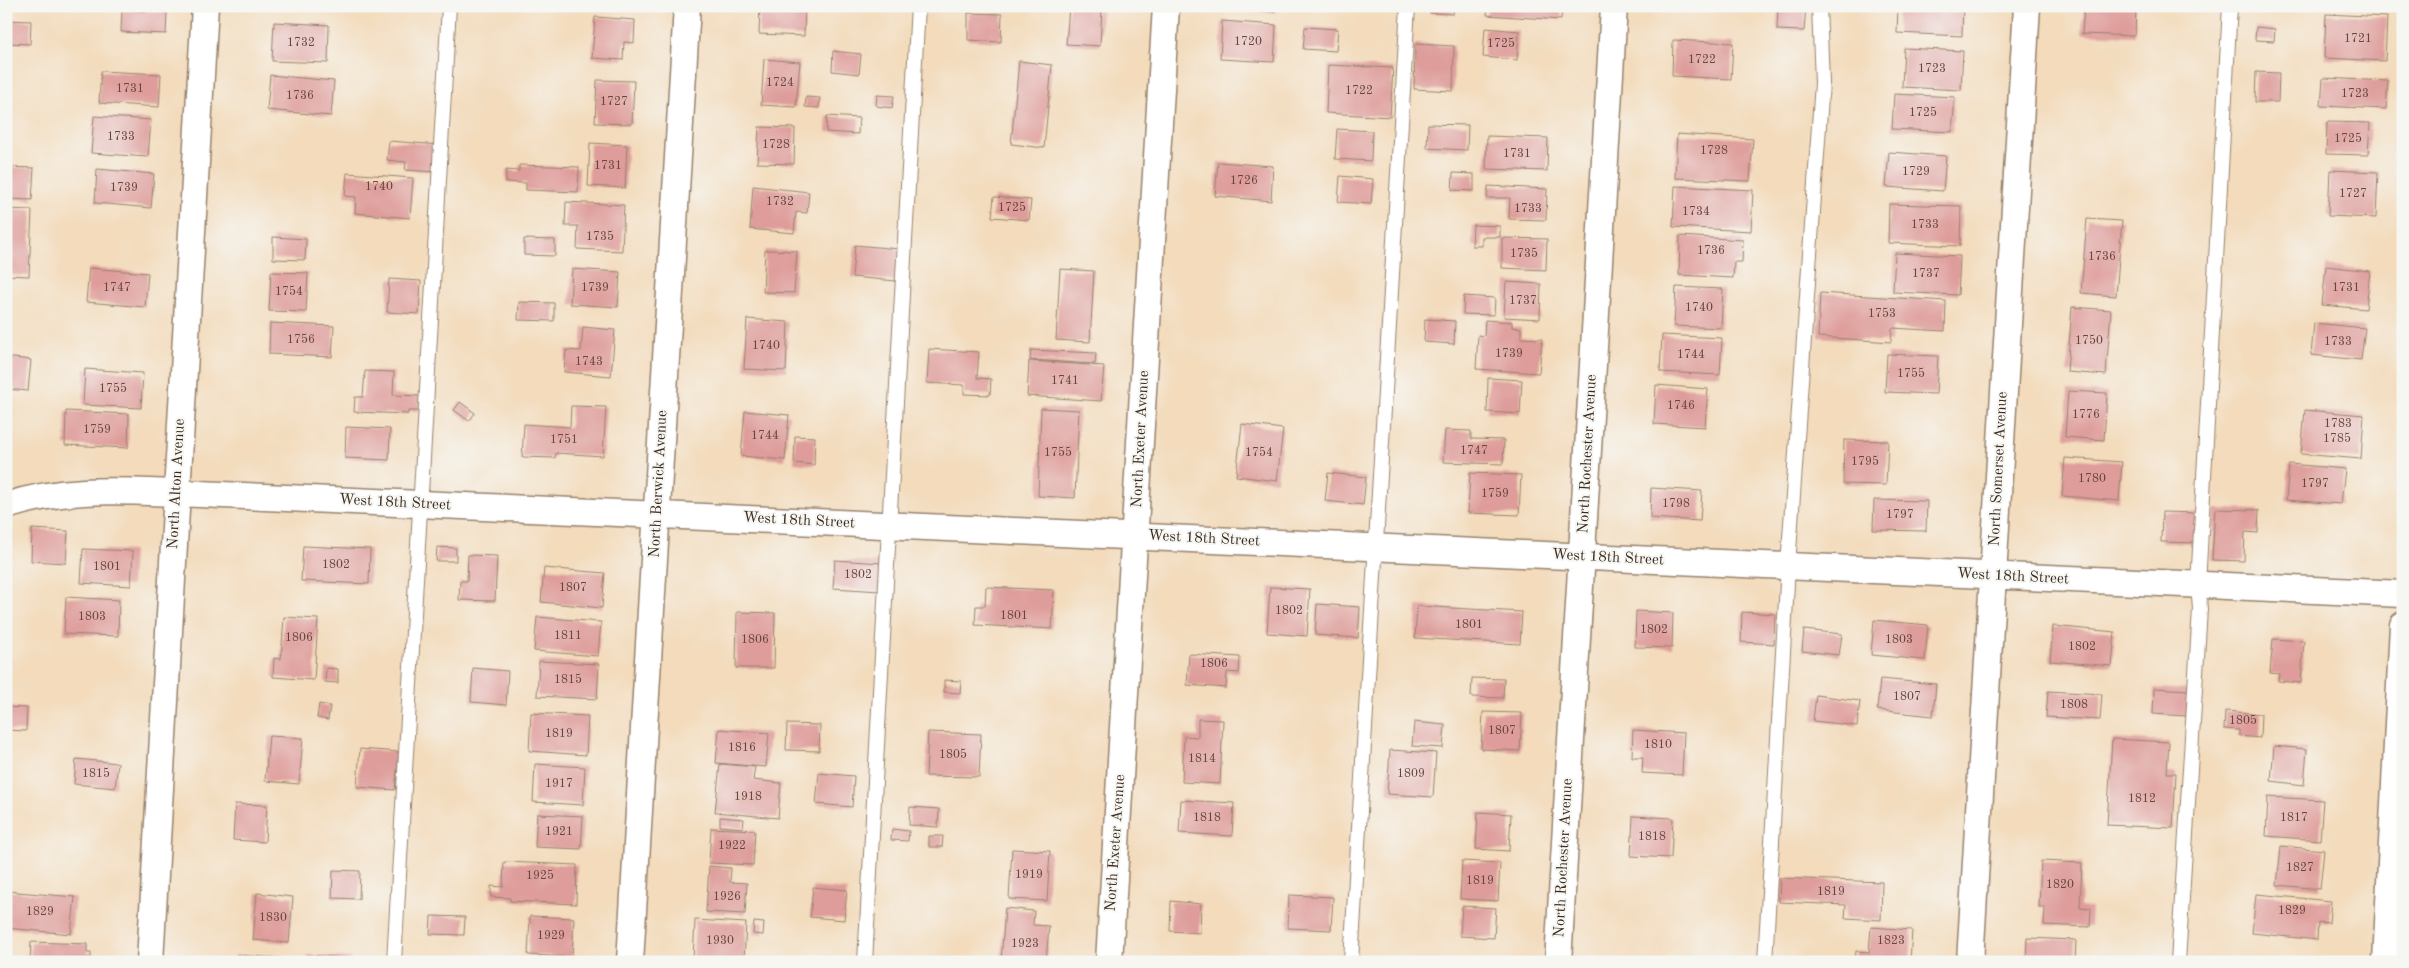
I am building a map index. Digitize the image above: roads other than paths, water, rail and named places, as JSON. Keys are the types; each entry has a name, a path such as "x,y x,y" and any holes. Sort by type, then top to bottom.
{"street":[{"name":"North Alton Avenue","path":"150,962 205,6"},
{"name":"North Berwick Avenue","path":"630,962 687,6"},
{"name":"North Exeter Avenue","path":"1109,962 1166,6"},
{"name":"North Rochester Avenue","path":"1558,962 1614,6"},
{"name":"North Somerset Avenue","path":"1970,962 2027,6"},
{"name":"West 18th Street","path":"6,506 25,500 72,492 177,493 2403,594"},
{"path":"2386,962 2403,624"}],"lane":[{"path":"394,962 449,6"},
{"path":"865,962 891,525 918,6"},
{"path":"1351,962 1408,6"},
{"path":"1765,962 1788,566 1822,83 1819,6"},
{"path":"2178,962 2200,609 2198,585 2230,6"}]}
